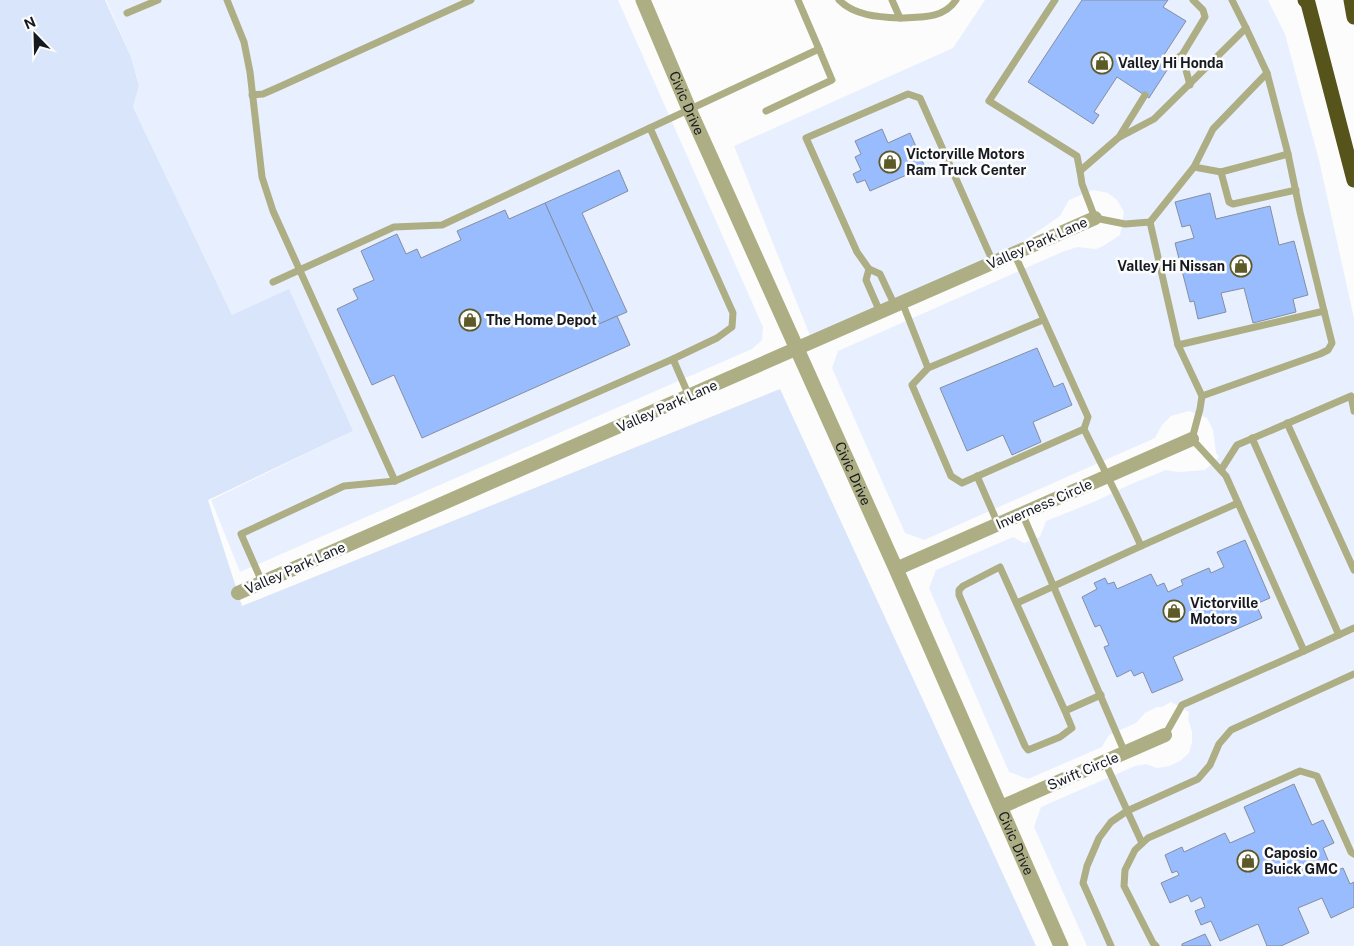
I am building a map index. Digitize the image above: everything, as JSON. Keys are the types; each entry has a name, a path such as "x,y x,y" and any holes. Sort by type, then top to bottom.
{"highway":[{"path":"1305,0 1308,3 1354,180"},
{"path":"1351,0 1354,17"}],"street":[{"name":"Civic Drive","path":"643,0 689,109 896,569 1061,946"},
{"name":"Valley Park Lane","path":"238,593 1095,218"},
{"name":"Inverness Circle","path":"896,569 1192,439"},
{"name":"Swift Circle","path":"1000,807 1165,736"}],"lane":[{"path":"127,13 158,0"},
{"path":"227,0 244,42 262,177 273,211 396,480"},
{"path":"252,95 263,94 471,0"},
{"path":"766,111 832,80 798,0"},
{"path":"839,0 848,8 861,13 878,17 900,18 939,14 953,5 956,0"},
{"path":"892,0 900,18"},
{"path":"1055,0 989,101 1076,156 1082,184 1095,218 1125,224 1150,222 1194,167 1213,129 1267,73"},
{"path":"1165,65 1182,55 1205,18 1203,10 1193,0"},
{"path":"1202,396 1320,354 1328,350 1332,343 1267,73 1232,0"},
{"path":"1080,171 1118,138 1154,119 1246,28"},
{"path":"273,282 394,227 442,225 819,49"},
{"path":"1182,55 1190,85"},
{"path":"928,368 899,304 880,274 869,269 857,252 806,138 908,94 920,98 993,262"},
{"path":"1118,138 1146,95"},
{"path":"262,582 241,534 344,486 396,480 672,359 717,338 732,327 733,313 650,128"},
{"path":"1194,167 1221,172 1288,154"},
{"path":"1221,172 1228,202 1233,204 1296,190"},
{"path":"1150,222 1178,345 1202,396 1192,439 1226,476 1304,651"},
{"path":"1014,253 1088,417 1084,430 1121,500 1141,546"},
{"path":"869,269 866,280 880,312"},
{"path":"1178,345 1324,311"},
{"path":"1043,320 928,368 912,385 951,476 962,483 1084,430"},
{"path":"672,359 689,396"},
{"path":"1221,470 1237,445 1252,438 1351,396 1354,411"},
{"path":"1287,423 1354,570"},
{"path":"1252,438 1339,636"},
{"path":"977,476 998,524"},
{"path":"1016,603 1238,503"},
{"path":"1022,513 1126,753"},
{"path":"1000,567 1065,710 1072,728 1060,737 1028,750 959,595 959,590 968,582 1000,567"},
{"path":"1165,736 1182,705 1354,628"},
{"path":"1111,946 1083,883 1087,866 1099,838 1111,822 1128,811 1198,779 1210,765 1219,744 1231,730 1354,674"},
{"path":"1065,710 1101,695"},
{"path":"1104,762 1142,843"},
{"path":"1156,946 1124,886 1125,870 1135,850 1148,838 1300,771 1317,776 1351,852 1354,854"}],"shaded area":[{"path":"0,0 105,0 131,57 139,86 133,107 232,315 289,289 353,431 208,500 242,606 780,389 1036,946 0,946"},
{"path":"106,0 618,0 763,327 762,340 752,349 240,572 211,500 353,431 232,315 133,107 139,86 131,57"},
{"path":"985,0 1268,0 1285,34 1319,160 1354,318 1354,946 1087,946 1034,827 1041,807 1135,766 1146,764 1157,768 1169,766 1180,761 1189,753 1192,742 1192,732 1188,719 1189,712 1171,702 1145,713 1136,723 1109,735 1102,747 1028,779 1009,772 929,588 936,570 1013,537 1024,543 1040,537 1046,521 1096,501 1131,484 1166,470 1178,472 1205,470 1219,457 1216,453 1213,430 1207,418 1189,411 1171,416 1162,425 1155,438 924,540 905,533 832,368 838,351 1062,252 1077,247 1096,249 1103,246 1120,235 1124,212 1117,200 1108,193 1093,190 1069,200 1060,216 1014,248 811,338 734,146 953,48"}],"building":[{"name":"Valley Hi Honda","path":"1082,0 1168,0 1163,7 1186,21 1160,61 1169,67 1149,98 1117,77 1094,112 1099,115 1093,124 1028,82"},
{"name":"Victorville Motors Ram Truck Center","path":"882,129 888,143 910,133 925,167 870,191 865,180 857,183 853,174 861,170 855,157 861,154 855,141"},
{"path":"619,170 628,191 582,213 627,312 599,324 545,203"},
{"name":"Valley Hi Nissan","path":"1210,193 1216,219 1270,206 1279,245 1294,241 1308,295 1293,299 1296,312 1253,323 1244,288 1221,293 1226,312 1198,319 1194,301 1190,302 1175,243 1194,238 1190,225 1182,227 1175,202"},
{"name":"The Home Depot","path":"545,203 599,324 617,316 630,345 422,438 394,375 372,385 337,309 358,299 353,289 374,280 361,251 397,234 406,254 417,249 421,258 461,240 457,231 505,210 509,219"},
{"path":"1037,348 1054,387 1063,383 1072,405 1033,422 1041,442 1012,455 1003,435 967,451 940,388"},
{"name":"Victorville Motors","path":"1245,540 1270,598 1256,604 1262,618 1173,657 1183,680 1152,693 1143,672 1134,676 1131,670 1117,677 1104,647 1109,645 1100,625 1095,627 1082,597 1097,589 1094,583 1105,578 1108,584 1114,582 1117,589 1151,574 1157,586 1164,583 1168,592 1183,585 1181,580 1209,568 1211,573 1224,567 1217,552"},
{"name":"Caposio Buick GMC","path":"1294,784 1312,825 1323,820 1334,843 1323,848 1333,872 1343,868 1350,884 1354,882 1354,907 1331,918 1322,898 1298,908 1309,933 1281,946 1267,946 1258,924 1220,941 1211,921 1201,925 1195,911 1205,907 1201,897 1191,902 1188,895 1170,903 1161,883 1179,875 1177,871 1172,873 1165,855 1182,847 1184,852 1225,833 1230,843 1255,832 1244,807"},
{"path":"1205,934 1211,946 1182,946 1182,944"}],"place":[{"name":"Valley Hi Honda","path":"1102,63"},
{"name":"Victorville Motors Ram Truck Center","path":"890,162"},
{"name":"Valley Hi Nissan","path":"1241,266"},
{"name":"The Home Depot","path":"470,320"},
{"name":"Victorville Motors","path":"1174,611"},
{"name":"Caposio Buick GMC","path":"1248,861"}]}
